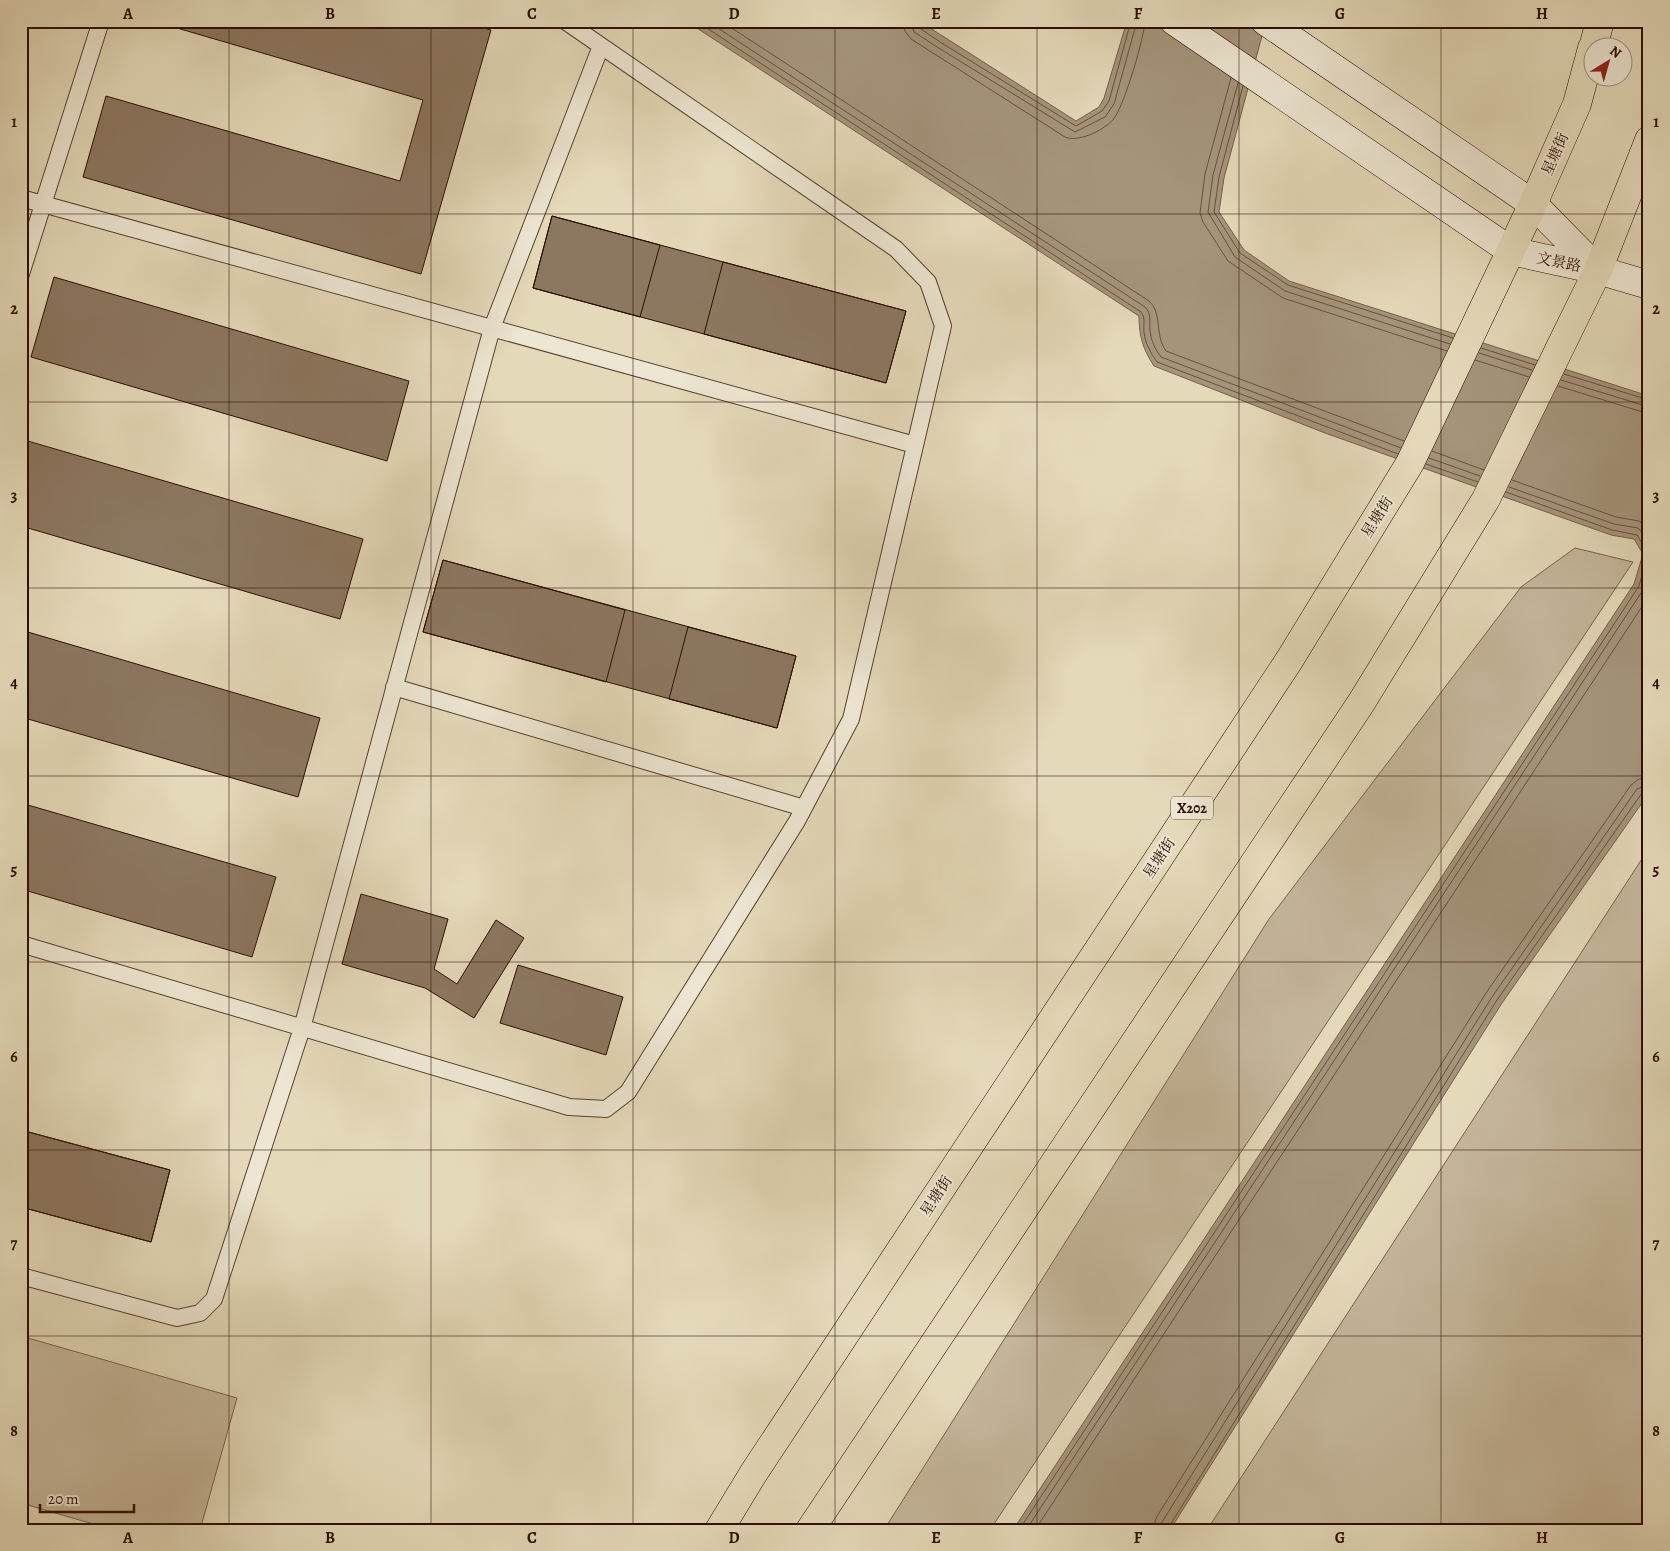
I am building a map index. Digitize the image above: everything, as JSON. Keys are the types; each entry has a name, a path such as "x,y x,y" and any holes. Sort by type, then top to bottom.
{"main road":[{"name":"文景路","path":"1174,21 1511,251 1598,270"},
{"name":"星塘街","path":"1596,38 1600,21"},
{"name":"文景路","path":"1272,26 1533,204 1598,270"},
{"name":"星塘街","path":"719,1530 758,1466 1290,659 1410,464 1533,204 1577,104 1582,86"},
{"path":"810,1530 1361,702 1486,499 1598,270 1649,140"},
{"path":"1598,270 1649,285"}],"lane":[{"path":"21,274 101,21"},
{"path":"21,944 569,1107 606,1109 628,1092 804,808 851,719 943,326 928,282 896,249 565,21"},
{"path":"21,1276 177,1318 200,1313 214,1299 302,1028 492,328 601,46"},
{"path":"21,198 916,445"},
{"path":"394,687 804,808"}],"shaded area":[{"path":"1575,548 1633,562 990,1530 884,1530 1269,919 1521,587"},
{"path":"1649,848 1649,1530 1207,1530"},
{"path":"21,1336 237,1398 200,1530 114,1530 21,1503"}],"water":[{"path":"686,21 919,21 1076,121 1099,107 1104,98 1127,21 1266,21 1224,178 1219,212 1244,250 1289,281 1649,396 1649,793 1502,1003 1170,1530 1013,1530 1634,584 1643,554 1634,539 1611,535 1325,433 1154,366 1142,342 1139,316"}],"building":[{"path":"153,21 460,21 491,30 421,274 83,177 106,96 400,181 423,100"},
{"path":"21,66 28,68 21,90"},
{"path":"552,216 906,311 886,383 533,288"},
{"path":"552,216 660,245 640,317 533,288"},
{"path":"723,262 906,311 886,383 704,334"},
{"path":"54,277 409,381 387,461 31,357"},
{"path":"21,439 363,539 340,619 21,526"},
{"path":"443,560 796,656 777,728 423,632"},
{"path":"443,560 625,610 606,682 423,632"},
{"path":"688,627 796,656 777,728 669,699"},
{"path":"21,630 320,718 298,797 21,717"},
{"path":"21,803 276,877 252,957 21,889"},
{"path":"361,894 448,919 434,969 457,984 496,920 524,938 474,1018 425,988 342,964"},
{"path":"518,965 623,997 606,1055 500,1023"},
{"path":"21,1130 170,1170 151,1242 21,1207"},
{"path":"21,1130 170,1170 151,1242 21,1207"}]}
